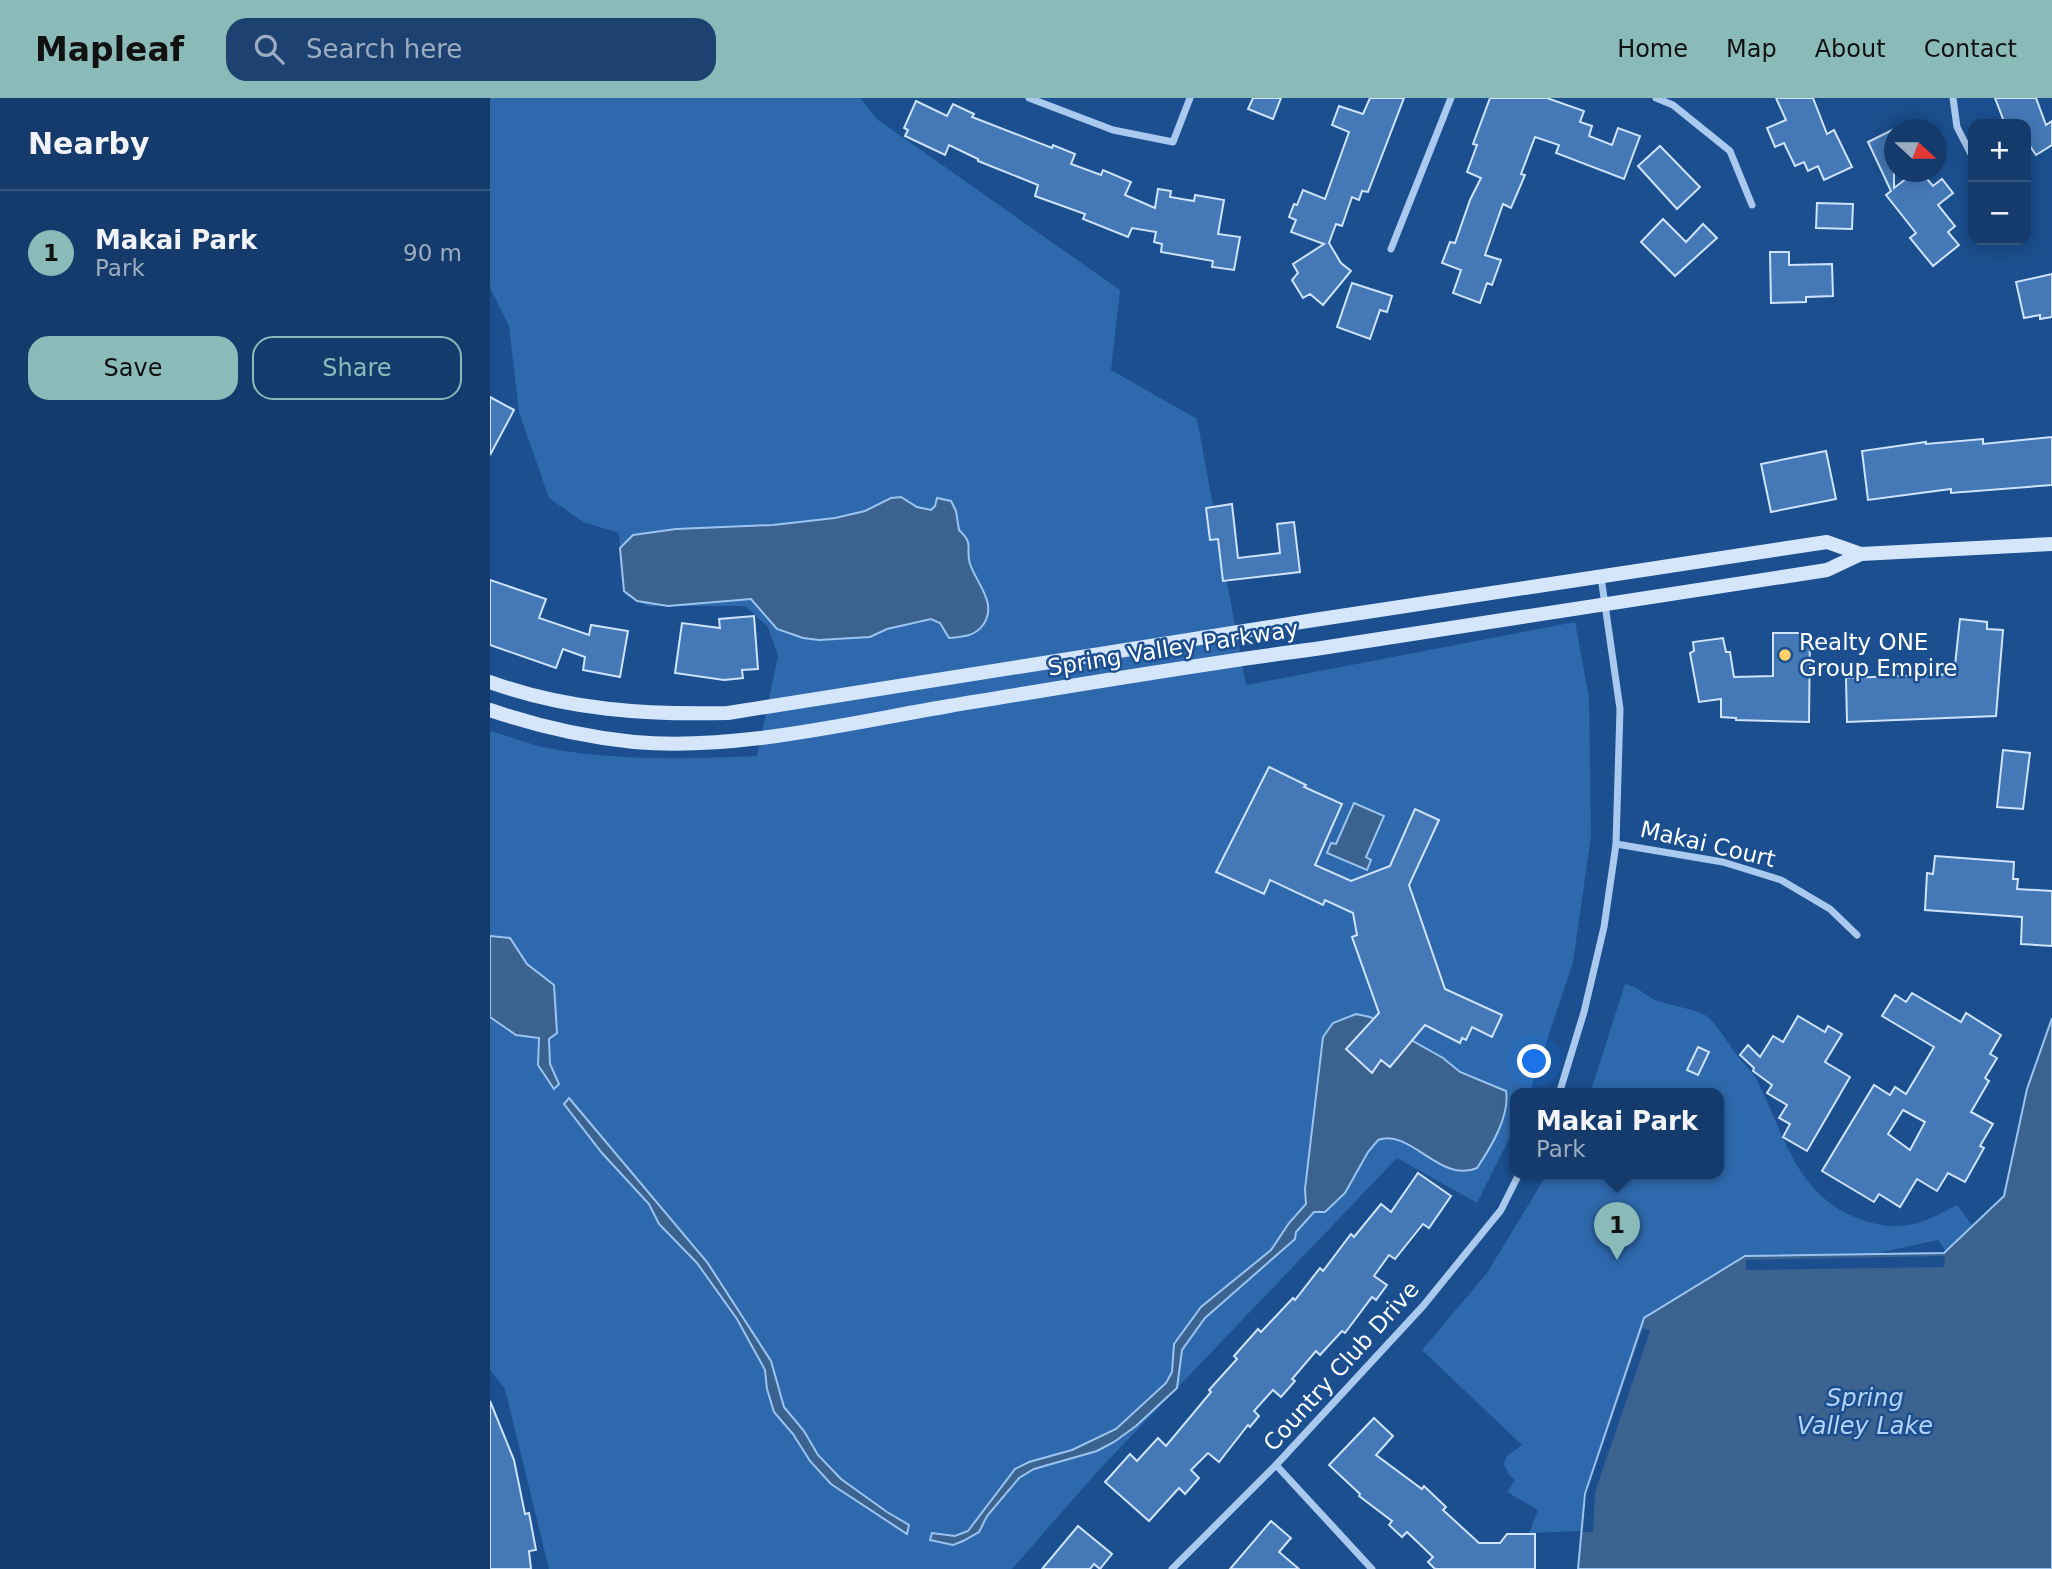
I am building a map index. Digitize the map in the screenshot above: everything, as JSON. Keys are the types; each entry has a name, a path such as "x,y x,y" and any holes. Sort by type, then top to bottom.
{"street":[{"path":"1029,98 1113,130 1173,142 1190,98"},
{"path":"1391,249 1451,98"},
{"path":"1656,98 1673,105 1730,151 1752,205"},
{"path":"1953,98 1957,127 1968,148"},
{"name":"Spring Valley Parkway","path":"490,682 569,704 614,711 668,715 728,713 1827,542 1861,554"},
{"name":"Spring Valley Parkway","path":"490,710 574,734 635,742 749,739 1232,660 1827,570 1861,554 2052,544"},
{"path":"1561,1088 1584,1012 1604,927 1616,844 1620,709 1601,576"},
{"name":"Makai Court","path":"1616,844 1723,862 1781,880 1830,909 1857,935"},
{"name":"Country Club Drive","path":"1172,1569 1276,1465 1423,1306 1502,1210 1517,1179"},
{"path":"1276,1465 1372,1569"}],"shaded area":[{"path":"490,98 860,98 878,120 1120,290 1111,370 1197,419 1246,685 1575,622 1589,698 1591,836 1573,962 1531,1088 1510,1088 1510,1137 1477,1203 1397,1158 1097,1472 1012,1569 549,1569 505,1389 490,1370 490,731 547,748 599,755 678,758 757,756 778,656 768,627 745,606 648,606 625,595 619,533 583,522 549,498 519,412 509,326 490,287"},
{"path":"1625,984 1634,987 1658,1001 1704,1014 1712,1021 1757,1080 1784,1141 1805,1178 1819,1194 1836,1207 1872,1223 1897,1226 1932,1218 1957,1205 1980,1236 1945,1250 1938,1240 1878,1253 1745,1256 1644,1318 1585,1493 1581,1531 1529,1533 1538,1510 1507,1492 1515,1480 1509,1475 1504,1464 1507,1456 1522,1445 1422,1350 1487,1273 1544,1179 1724,1179 1724,1088 1592,1088"}],"water":[{"path":"901,497 917,507 931,510 937,498 951,501 956,511 959,530 968,543 970,564 987,602 987,617 980,629 972,634 949,638 940,623 931,619 887,629 870,637 819,640 803,638 777,629 751,599 668,606 637,601 624,591 620,548 633,535 676,529 773,525 835,518 865,511 891,498"},
{"path":"1354,803 1384,816 1366,857 1371,860 1367,870 1327,853 1331,843 1336,844"},
{"path":"490,936 510,938 527,964 554,985 557,1033 549,1039 550,1064 559,1084 554,1089 538,1065 539,1038 516,1035 490,1017"},
{"path":"1356,1014 1370,1017 1443,1058 1460,1072 1506,1091 1502,1121 1477,1168 1463,1171 1451,1169 1402,1142 1390,1138 1378,1140 1368,1152 1345,1193 1325,1212 1314,1212 1296,1232 1295,1239 1205,1318 1182,1350 1177,1388 1136,1426 1097,1451 1034,1469 1019,1478 987,1516 979,1532 963,1541 953,1545 930,1540 932,1533 955,1536 968,1531 1015,1469 1029,1462 1072,1450 1116,1429 1166,1383 1172,1372 1174,1344 1201,1307 1271,1250 1306,1204 1305,1189 1323,1037 1333,1023"},
{"name":"Spring Valley Lake","path":"2052,1018 2052,1569 1578,1569 1585,1494 1644,1318 1745,1256 1944,1253 2004,1196 2027,1089"},
{"path":"569,1098 707,1262 771,1361 784,1407 804,1431 818,1455 841,1479 909,1525 907,1534 831,1484 810,1461 793,1434 774,1412 765,1370 737,1319 697,1263 659,1224 649,1204 602,1153 564,1104"}],"pier":[{"path":"1945,1256 1944,1267 1746,1270 1746,1260"},
{"path":"1643,1328 1650,1331 1595,1492 1593,1532 1583,1532 1586,1494"}],"building":[{"path":"1253,98 1281,98 1273,119 1248,109"},
{"path":"1370,98 1404,98 1368,192 1362,191 1359,200 1352,197 1342,226 1336,224 1329,243 1341,263 1351,271 1323,305 1310,294 1303,298 1292,280 1298,273 1293,264 1324,244 1291,232 1296,220 1289,217 1303,190 1325,199 1349,132 1332,125 1339,106 1363,114"},
{"path":"1490,98 1547,98 1584,111 1580,122 1592,126 1589,136 1612,145 1618,128 1640,136 1624,179 1556,153 1559,145 1535,137 1521,174 1525,175 1511,208 1503,204 1485,255 1501,260 1492,285 1487,283 1480,303 1453,293 1461,270 1442,263 1450,242 1455,243 1481,178 1467,172 1477,145 1473,144"},
{"path":"1776,98 1813,98 1827,134 1834,130 1852,167 1824,180 1818,166 1808,171 1804,162 1795,166 1784,143 1775,147 1767,128 1786,120"},
{"path":"1995,98 2036,98 2046,125 2052,121 2052,145 2036,155 2031,148 2031,119 2003,119"},
{"path":"916,101 947,116 953,104 974,114 972,117 1052,148 1053,145 1075,154 1071,164 1101,175 1103,170 1131,182 1125,195 1155,208 1158,189 1171,191 1170,197 1194,201 1195,195 1224,200 1218,234 1240,237 1234,270 1212,267 1213,261 1161,252 1162,244 1154,242 1156,232 1132,228 1128,237 1083,219 1085,214 1035,196 1038,185 978,161 949,145 945,155 905,136 908,130 904,128"},
{"path":"1884,134 1884,176 1868,142"},
{"path":"1660,146 1700,187 1677,209 1638,166"},
{"path":"1887,182 1894,182 1894,188 1902,182 1930,182 1933,186 1944,182 1953,193 1938,205 1955,226 1948,232 1959,245 1933,266 1910,238 1916,233 1886,195 1891,191"},
{"path":"1817,203 1853,204 1852,229 1816,228"},
{"path":"1663,219 1686,242 1703,224 1717,238 1675,276 1641,242"},
{"path":"1770,252 1789,252 1789,265 1832,264 1833,296 1806,297 1806,302 1771,303"},
{"path":"2052,274 2052,317 2040,319 2040,315 2024,318 2016,282"},
{"path":"1352,283 1392,296 1387,312 1380,310 1370,339 1337,327"},
{"path":"490,397 514,410 490,455"},
{"path":"2052,437 2052,485 1951,493 1951,489 1868,500 1862,451 1926,442 1983,439 1983,444"},
{"path":"1826,451 1836,499 1771,512 1761,464"},
{"path":"1232,504 1238,558 1280,553 1277,524 1294,522 1300,572 1223,581 1218,539 1210,540 1206,508"},
{"path":"490,580 546,599 539,618 589,635 591,625 628,631 620,677 583,670 585,657 563,649 556,668 490,645"},
{"path":"754,616 758,669 742,670 743,678 724,680 675,673 682,623 720,628 719,619"},
{"path":"1960,619 1987,622 1987,629 2003,630 1996,716 1847,722 1846,678 1954,674"},
{"path":"1773,633 1810,633 1809,722 1736,720 1721,717 1721,699 1699,702 1690,653 1694,651 1693,642 1723,638 1726,652 1730,652 1734,677 1773,676"},
{"path":"2003,750 2030,753 2023,809 1997,807"},
{"path":"1269,767 1342,804 1315,865 1351,881 1390,866 1415,809 1439,820 1409,885 1445,989 1502,1015 1492,1037 1472,1027 1466,1040 1462,1038 1460,1043 1425,1025 1390,1067 1381,1060 1372,1073 1346,1049 1379,1013 1352,937 1357,935 1353,913 1325,900 1323,905 1270,880 1264,894 1216,872"},
{"path":"1935,856 2014,862 2013,879 2018,879 2017,889 2052,891 2052,946 2021,944 2022,917 1925,910 1927,873 1933,874"},
{"path":"1912,993 1961,1022 1966,1013 2001,1035 1990,1054 1997,1058 1985,1078 1989,1081 1971,1112 1993,1124 1980,1146 1984,1148 1965,1182 1948,1173 1937,1191 1917,1179 1900,1207 1879,1194 1874,1202 1822,1171 1874,1085 1890,1095 1895,1087 1906,1094 1934,1047 1882,1016 1895,995 1906,1002","holes":["1903,1110 1925,1122 1910,1150 1888,1134"]},
{"path":"1798,1016 1825,1032 1828,1026 1842,1034 1825,1062 1850,1077 1807,1151 1783,1137 1790,1124 1779,1118 1787,1105 1767,1093 1772,1085 1753,1071 1754,1068 1740,1055 1748,1045 1760,1057 1773,1036 1783,1042"},
{"path":"1698,1047 1709,1052 1698,1075 1687,1070"},
{"path":"1418,1173 1451,1196 1429,1228 1423,1224 1395,1259 1389,1255 1374,1276 1387,1285 1376,1300 1372,1297 1345,1333 1342,1331 1320,1355 1316,1351 1292,1379 1295,1381 1281,1397 1273,1390 1254,1411 1259,1416 1250,1427 1248,1425 1219,1462 1208,1453 1191,1470 1199,1478 1185,1494 1179,1488 1149,1521 1105,1482 1130,1454 1137,1461 1158,1438 1166,1446 1237,1359 1234,1356 1258,1329 1261,1332 1293,1298 1295,1300 1320,1268 1323,1271 1351,1234 1354,1237 1381,1204 1391,1212"},
{"path":"490,1401 514,1460 525,1514 529,1513 536,1550 529,1551 531,1569 490,1569"},
{"path":"1374,1418 1393,1436 1376,1455 1422,1489 1424,1486 1446,1507 1443,1510 1479,1543 1500,1543 1507,1534 1535,1534 1535,1569 1435,1569 1428,1562 1433,1557 1407,1532 1402,1537 1389,1525 1392,1521 1359,1496 1360,1494 1329,1465"},
{"path":"1271,1521 1291,1538 1279,1552 1299,1569 1230,1569"},
{"path":"1078,1526 1112,1554 1100,1569 1094,1564 1090,1569 1042,1569"}],"place":[{"name":"Realty ONE Group Empire","path":"1785,655"},
{"name":"Makai Park","path":"1617,1260"}]}
